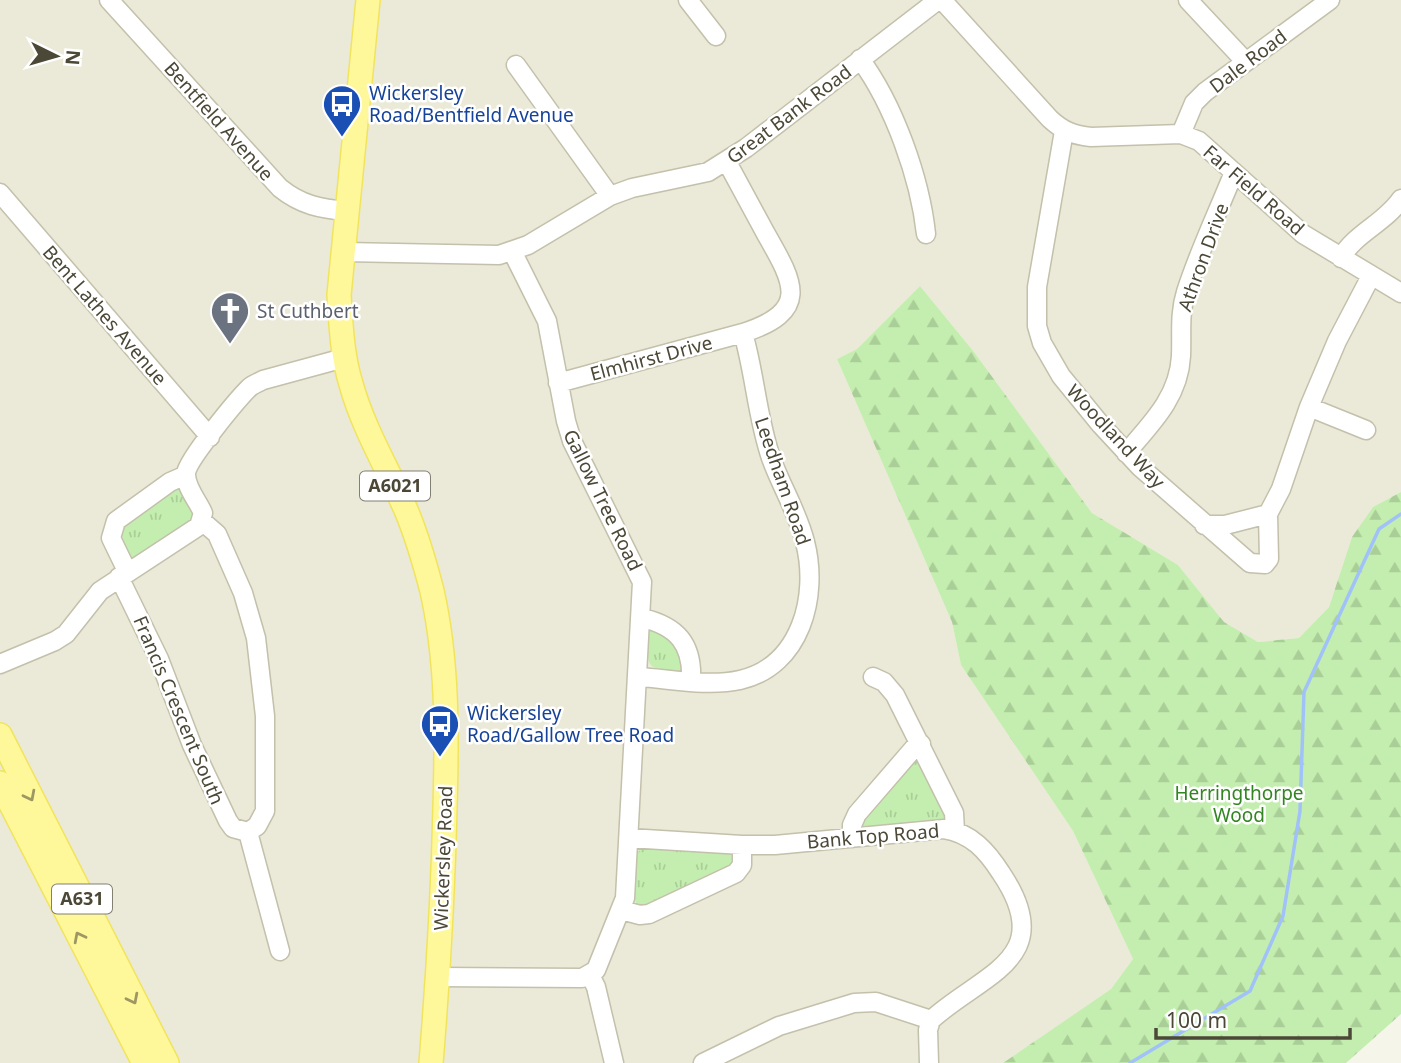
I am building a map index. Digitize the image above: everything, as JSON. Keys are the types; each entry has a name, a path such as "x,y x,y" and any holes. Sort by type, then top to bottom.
{"main road":[{"name":"Wickersley Road","path":"368,0 339,295 344,358 360,410 421,551 440,639 446,754 438,977 431,1063"},
{"name":"A631","path":"0,734 5,762 167,1063"},
{"name":"A631","path":"0,783 144,1063"}],"street":[{"name":"Bentfield Avenue","path":"109,0 280,188 308,205 347,211"},
{"path":"688,0 716,36"},
{"path":"940,0 1064,131"},
{"name":"Great Bank Road","path":"344,252 485,256 512,251 528,245 610,196 632,188 692,177 727,162 940,0"},
{"path":"1188,0 1245,61"},
{"name":"Dale Road","path":"1181,134 1194,103 1245,61 1330,0"},
{"path":"860,59 878,86 911,166 923,207 926,234"},
{"path":"516,65 610,196"},
{"name":"Far Field Road","path":"1064,131 1091,137 1181,134 1199,141 1284,220 1401,293"},
{"name":"Woodland Way","path":"1064,131 1037,287 1037,326 1042,343 1061,376 1126,453 1250,563 1265,564 1269,559 1268,514 1281,489 1309,407 1337,341 1371,276"},
{"path":"727,162 789,274 791,286 786,306 780,315 763,326 743,333"},
{"name":"Athron Drive","path":"1126,453 1163,411 1170,398 1179,367 1181,318 1186,293 1234,172"},
{"name":"Bent Lathes Avenue","path":"0,193 209,437"},
{"path":"1341,258 1348,246 1384,220 1401,199"},
{"name":"Gallow Tree Road","path":"512,251 547,321 572,441 642,582 639,677 625,898 598,965 590,975"},
{"name":"Elmhirst Drive","path":"558,383 743,333"},
{"name":"Leedham Road","path":"639,677 727,682 755,675 771,666 795,640 804,621 808,601 809,563 805,540 771,457 743,333"},
{"path":"0,664 66,634 100,591 202,521 203,513 188,487 188,467 209,437 252,386 263,380 344,358"},
{"path":"1309,407 1366,430"},
{"name":"Francis Crescent South","path":"186,475 170,482 116,522 111,538 192,745 228,821 233,828 248,832"},
{"path":"1204,525 1225,525 1268,514"},
{"path":"202,521 217,534 243,593 256,638 265,716 266,771 262,818 257,826 248,832 280,951"},
{"path":"642,618 666,626 686,646 692,664 691,681"},
{"path":"873,677 890,687 921,744 954,813 955,831"},
{"path":"852,838 852,825 857,814 914,748 921,744"},
{"name":"Bank Top Road","path":"629,838 742,845 932,830 955,831 968,837 989,854 1011,887 1020,909 1022,925 1017,947 1005,965 931,1020"},
{"path":"621,910 640,915 649,914 736,873 742,865 742,845"},
{"path":"438,977 582,978 590,975 597,987 614,1063"},
{"path":"703,1063 779,1026 854,1003 876,1002 931,1020 928,1030 929,1063"}],"shaded area":[{"path":"0,0 1401,0 1401,492 1373,507 1352,537 1329,607 1299,638 1258,642 1224,622 1178,565 1092,513 974,352 920,286 857,349 837,359 952,622 961,665 1073,831 1133,959 1111,989 1003,1063 0,1063"}],"green space":[{"name":"Herringthorpe Wood","path":"920,286 974,352 1092,513 1178,565 1224,622 1258,642 1299,638 1329,607 1352,537 1373,507 1401,492 1401,1014 1346,1063 1003,1063 1111,989 1133,959 1073,831 961,665 952,622 837,359 857,349"},
{"path":"175,485 187,495 196,520 136,560 130,560 116,532"},
{"path":"654,628 679,645 683,672 668,672 650,664 649,632"},
{"path":"917,758 947,816 943,823 861,829 859,825"},
{"path":"644,846 733,851 738,864 649,907 637,905 634,897 637,853"}],"waterway":[{"path":"1130,1063 1250,991 1283,916 1300,811 1304,692 1379,529 1401,514"}],"place":[{"name":"Wickersley Road/Bentfield Avenue","path":"342,138"},
{"name":"St Cuthbert","path":"230,345"},
{"name":"Wickersley Road/Gallow Tree Road","path":"440,758"}]}
